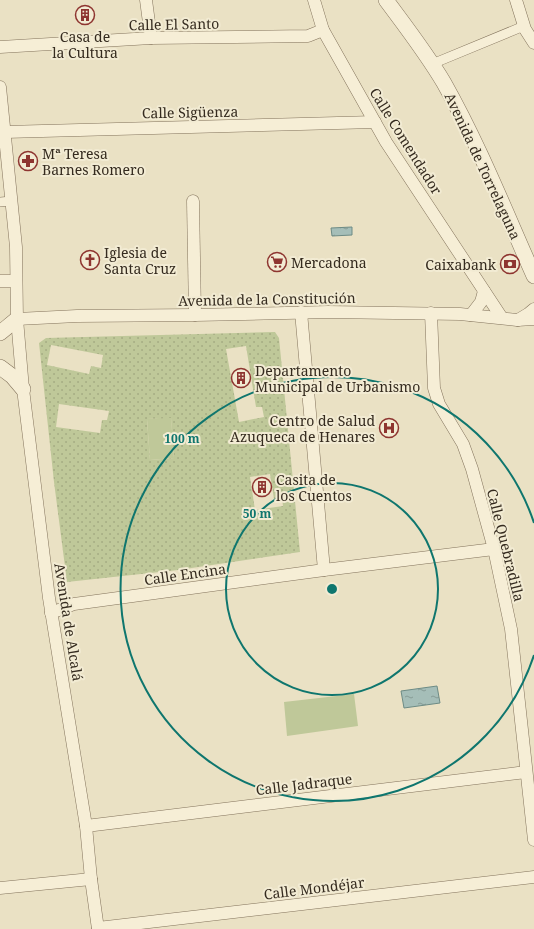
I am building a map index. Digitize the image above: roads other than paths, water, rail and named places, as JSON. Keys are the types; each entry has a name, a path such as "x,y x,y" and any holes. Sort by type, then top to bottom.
{"street":[{"path":"146,0 151,38"},
{"name":"Calle Comendador","path":"314,0 323,30 386,142 493,307 502,318"},
{"name":"Avenida de Torrelaguna","path":"386,0 444,83 474,140 534,276"},
{"path":"516,0 524,26 534,43"},
{"path":"432,64 524,26"},
{"name":"Calle El Santo","path":"0,47 151,38 308,36 323,30"},
{"name":"Avenida de Alcalá","path":"0,86 5,132 6,201 16,247 17,319 23,389 51,613 86,826 98,929"},
{"name":"Calle Sigüenza","path":"5,132 375,122"},
{"path":"193,201 195,315"},
{"path":"0,281 16,281"},
{"path":"471,315 481,302 484,291"},
{"path":"517,320 534,309"},
{"path":"301,312 324,570"},
{"name":"Avenida de la Constitución","path":"17,319 77,316 301,312 431,313 471,315 517,320 534,319"},
{"name":"Calle Quebradilla","path":"431,313 434,388 439,404 463,444 472,469 494,549 511,629 534,840"},
{"path":"0,333 17,319"},
{"name":"Avenida de la Constitución","path":"517,320 534,328"},
{"path":"0,367 12,376 23,389"},
{"name":"Calle Encina","path":"51,613 74,604 324,570 494,549"},
{"name":"Calle Jadraque","path":"86,826 526,772"},
{"name":"Calle Mondéjar","path":"98,929 534,877"},
{"path":"0,888 91,879"}],"water":[{"path":"352,227 352,235 332,236 331,228"},
{"path":"437,686 440,703 404,708 401,691"}],"place":[{"name":"Casa de la Cultura","path":"85,15"},
{"name":"Mª Teresa Barnes Romero","path":"28,161"},
{"name":"Iglesia de Santa Cruz","path":"90,260"},
{"name":"Mercadona","path":"277,262"},
{"name":"Caixabank","path":"510,264"},
{"name":"Departamento Municipal de Urbanismo","path":"241,378"},
{"name":"Centro de Salud Azuqueca de Henares","path":"389,428"},
{"name":"Casita de los Cuentos","path":"262,487"}]}
